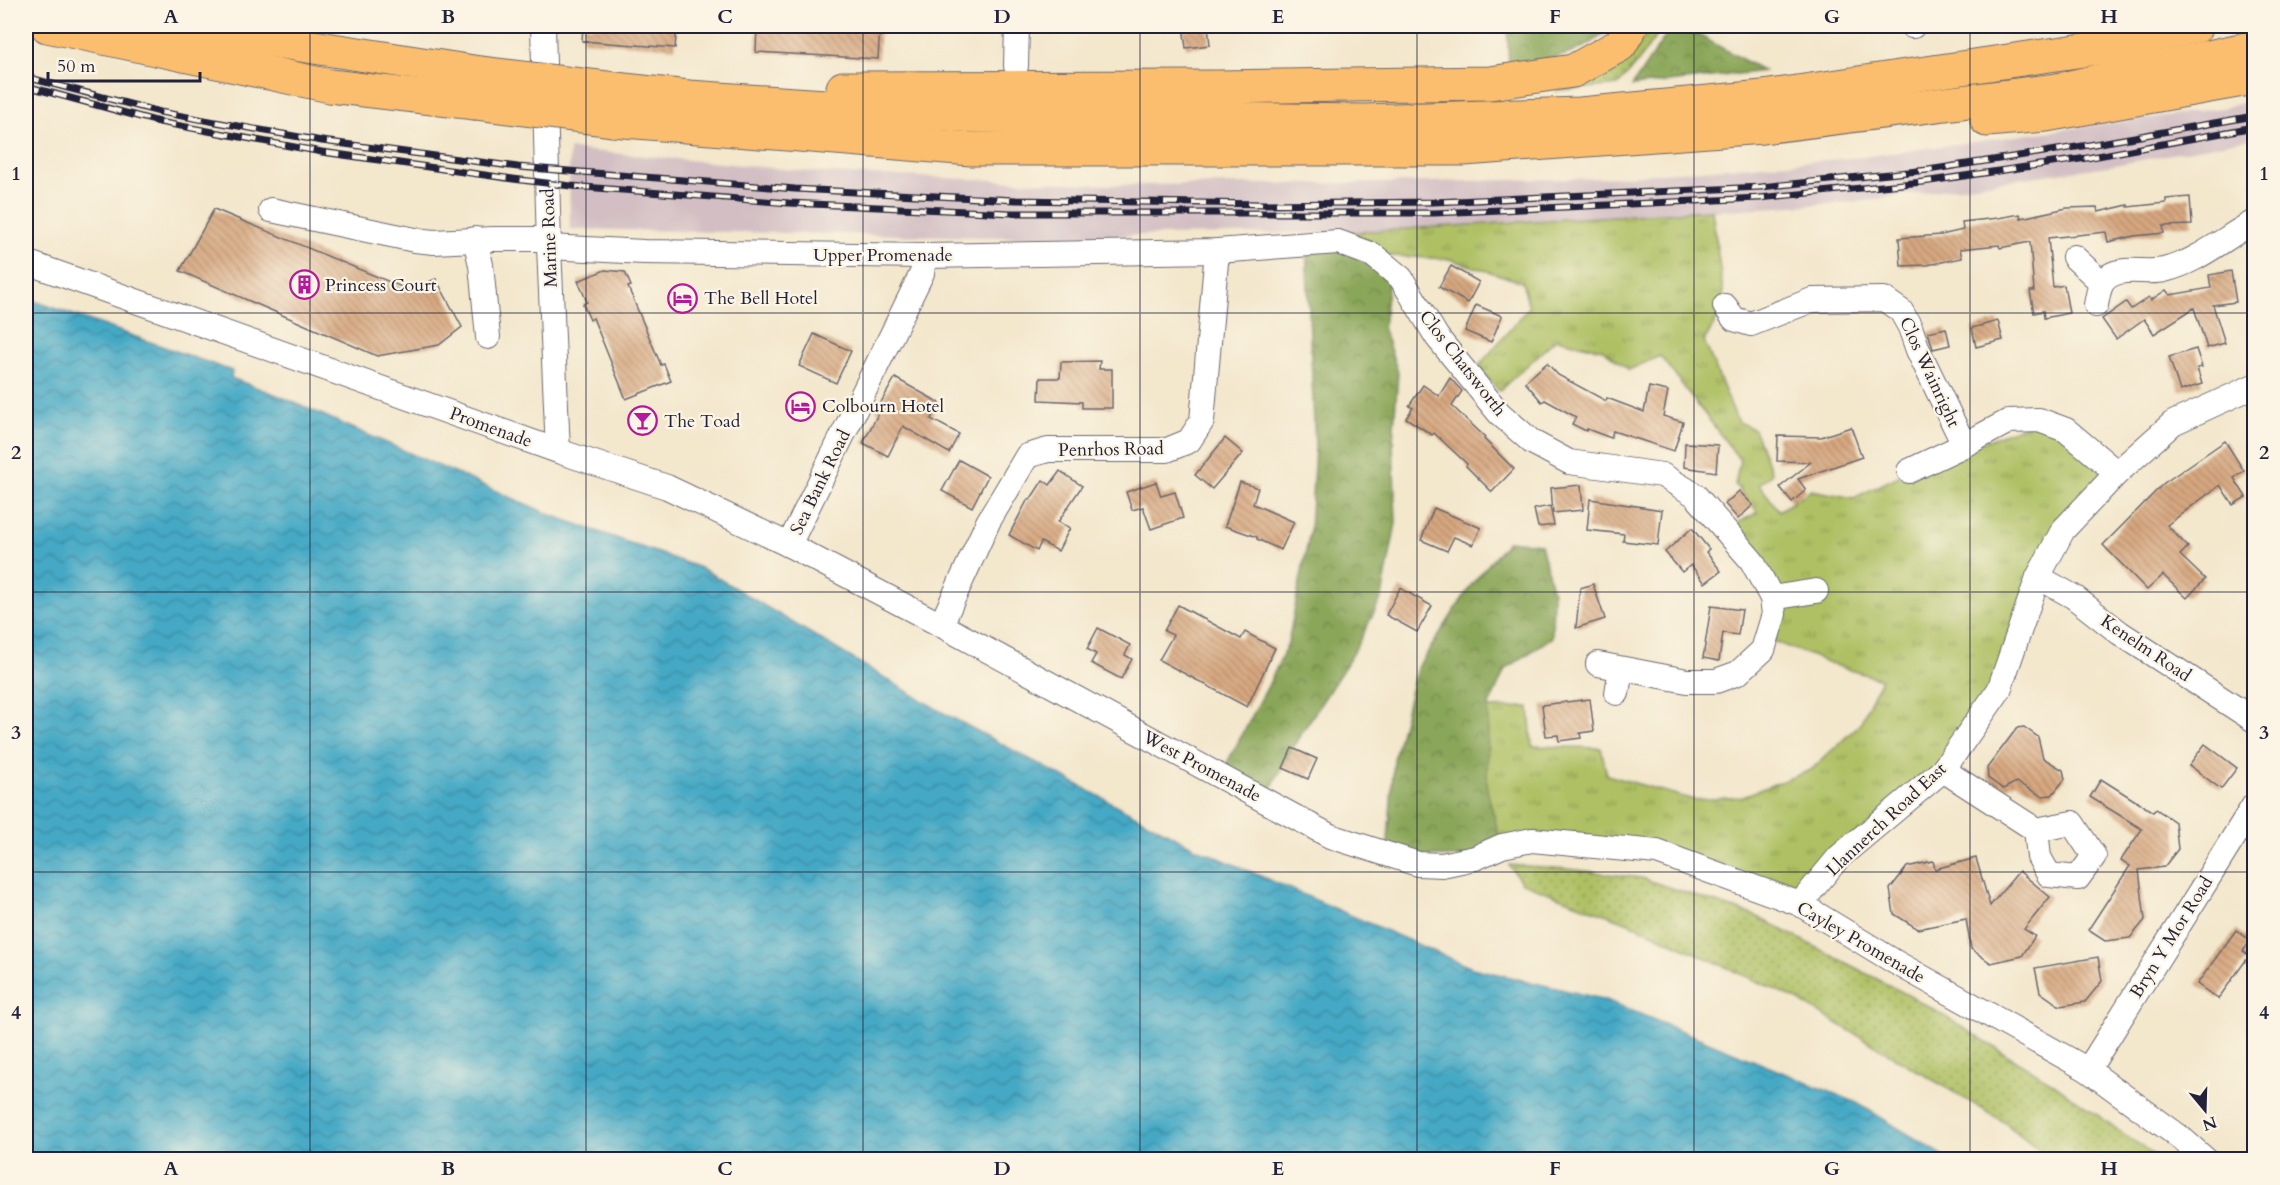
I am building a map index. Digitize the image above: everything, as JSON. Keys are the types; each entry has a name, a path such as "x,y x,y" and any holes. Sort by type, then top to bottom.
{"highway":[{"path":"47,26 330,86 477,88"},
{"path":"178,26 477,88 971,149 1464,149 1771,141 2046,115 2254,78"},
{"path":"613,104 794,88 1218,87 1490,83 1573,71 1620,45 1631,26"},
{"path":"689,97 975,116 1364,121 1580,114 1775,96 2104,47 2197,26"},
{"path":"1464,149 1762,127 2056,90 2254,47"}],"street":[{"name":"Marine Road","path":"543,26 558,451"},
{"path":"1016,66 1017,26"},
{"name":"Upper Promenade","path":"271,210 415,240 434,242 475,239 644,252 925,256 1217,251"},
{"path":"2074,257 2099,294 2109,276 2124,271 2162,271 2190,262 2254,222"},
{"path":"475,239 481,265 488,337"},
{"name":"Clos Chatsworth","path":"1217,251 1338,242 1372,255 1401,278 1437,337 1499,413 1532,442 1569,462 1662,475 1695,495 1752,561 1772,598"},
{"name":"Penrhos Road","path":"941,625 988,522 1027,456 1048,450 1167,450 1189,441 1202,421 1217,251"},
{"name":"Sea Bank Road","path":"789,544 922,273 925,256"},
{"name":"Promenade","path":"26,262 558,451 667,487 789,544 941,625"},
{"name":"Clos Wainright","path":"1725,306 1734,319 1751,324 1812,300 1884,299 1901,311 1910,327 1918,350 1964,445"},
{"name":"Llannerch Road East","path":"1800,904 1839,858 1943,770 1999,690 2038,577 2063,530 2117,473 2173,423 2254,386"},
{"name":"Clos Wainright","path":"1909,471 2009,421 2039,420 2066,430 2117,473"},
{"name":"Kenelm Road","path":"2038,577 2074,597 2120,633 2254,720"},
{"path":"1617,693 1610,667 1687,681 1716,681 1738,673 1763,650 1774,614 1772,598 1816,591"},
{"name":"West Promenade","path":"941,625 1330,836 1418,864 1442,865 1475,858"},
{"path":"1943,770 2036,830"},
{"name":"Bryn Y Mor Road","path":"2088,1070 2254,805"},
{"name":"Cayley Promenade","path":"1475,858 1502,846 1532,840 1657,852 1800,904 1895,962 2088,1070 2181,1138 2206,1160"}],"shaded area":[{"path":"2254,100 2254,138 2115,165 1856,202 1385,232 998,237 570,229 569,149 826,173 1110,185 1379,183 1602,178 1862,157 2222,108"}],"green space":[{"path":"1507,26 1610,26 1589,44 1577,50 1564,55 1509,66"},
{"path":"1652,26 1663,26 1618,85 1555,91 1584,81 1622,59"},
{"path":"1672,26 1693,26 1691,31 1764,71 1632,86"},
{"path":"1712,210 1725,306 1704,341 1738,422 1754,429 1772,474 1759,484 1779,511 1811,490 1854,498 1909,471 2039,420 2117,473 2063,530 1999,690 1943,770 1800,904 1657,852 1502,846 1487,790 1488,708 1529,707 1532,746 1601,748 1607,775 1694,800 1741,797 1811,770 1860,724 1881,679 1843,668 1767,639 1772,598 1725,530 1758,512 1735,485 1740,460 1660,356 1629,370 1602,349 1556,339 1499,391 1478,367 1529,307 1522,282 1449,259 1373,255 1340,233"},
{"path":"1338,242 1389,280 1383,328 1398,372 1393,442 1396,523 1382,597 1351,657 1292,748 1265,800 1220,776 1288,643 1310,531 1315,447 1306,245"},
{"path":"1508,541 1541,544 1553,593 1552,637 1505,670 1488,708 1502,846 1475,858 1387,854 1394,759 1416,670 1472,584"},
{"path":"1509,865 1569,869 1641,878 1756,916 1923,1003 2051,1082 2159,1159 2051,1159 2001,1120 1796,999 1634,925 1522,883"}],"water":[{"path":"26,298 232,371 231,378 277,395 551,515 703,569 940,711 1196,848 1472,968 1606,1000 1857,1103 1949,1159 26,1159"}],"building":[{"path":"583,26 677,26 675,48 582,41"},
{"path":"757,26 880,26 878,59 756,52"},
{"path":"1183,26 1208,26 1210,45 1186,48"},
{"path":"2190,197 2192,225 2163,226 2164,233 2108,242 2106,232 2048,238 2053,287 2064,285 2069,313 2044,318 2043,311 2034,313 2030,291 2034,291 2030,242 2000,248 1999,245 1960,249 1962,258 1927,265 1901,266 1899,238 1941,235 1963,230 1962,222 2020,214 2021,218 2067,208 2097,207 2098,212 2128,205 2128,207 2166,203 2166,199"},
{"name":"Princess Court","path":"214,209 409,290 436,279 462,327 439,345 377,356 180,271"},
{"path":"1451,266 1479,282 1468,303 1439,287"},
{"path":"605,270 625,272 631,286 628,287 661,365 664,364 671,381 626,399 593,318 590,320 583,304 587,302 578,281"},
{"path":"2231,271 2236,302 2213,305 2225,343 2207,348 2194,308 2154,334 2144,319 2116,339 2102,319 2126,302 2131,309 2149,297 2151,300 2166,290 2170,295 2211,288 2209,275"},
{"path":"1476,305 1502,316 1491,342 1465,331"},
{"path":"1998,321 2003,340 1976,347 1972,328"},
{"path":"1946,328 1950,345 1933,349 1928,332"},
{"path":"814,334 851,351 836,383 799,366"},
{"path":"2196,349 2202,367 2197,368 2202,384 2180,391 2169,357"},
{"path":"1100,361 1099,369 1112,369 1112,408 1082,408 1082,402 1039,400 1040,378 1060,378 1061,362"},
{"path":"1547,363 1558,375 1606,401 1607,398 1644,412 1649,387 1668,391 1663,416 1683,422 1674,451 1613,431 1611,438 1587,429 1586,431 1572,424 1576,417 1545,400 1542,402 1525,382"},
{"path":"895,378 940,403 931,419 959,434 949,453 903,426 888,456 863,443 879,412 876,411"},
{"path":"1450,378 1462,391 1452,406 1514,469 1492,492 1466,466 1467,464 1434,433 1432,435 1406,418 1413,408 1409,406 1423,385 1439,396"},
{"path":"1851,427 1862,457 1798,479 1806,490 1792,502 1780,487 1811,462 1777,461 1778,436 1821,437"},
{"path":"1225,438 1243,453 1212,489 1195,475"},
{"path":"2225,441 2244,471 2234,478 2246,497 2233,505 2220,485 2167,525 2188,547 2180,555 2205,579 2187,598 2163,575 2147,590 2103,545 2164,483"},
{"path":"1685,443 1718,445 1716,472 1684,467"},
{"path":"959,460 988,476 972,507 942,491"},
{"path":"1060,471 1082,486 1058,522 1070,528 1058,551 1041,542 1037,551 1009,535 1028,499 1030,500 1043,480 1050,485"},
{"path":"1156,482 1161,496 1175,492 1183,518 1151,529 1143,507 1132,510 1126,492"},
{"path":"1240,482 1258,488 1253,504 1294,522 1281,550 1257,537 1225,526"},
{"path":"1581,485 1583,510 1553,513 1551,488"},
{"path":"1739,491 1753,505 1738,519 1725,504"},
{"path":"1590,499 1662,510 1658,545 1623,541 1624,534 1587,530"},
{"path":"1550,506 1554,525 1538,527 1534,509"},
{"path":"1434,508 1481,528 1473,545 1454,537 1447,551 1421,540"},
{"path":"1692,528 1709,549 1706,552 1721,571 1705,583 1691,565 1682,572 1665,552"},
{"path":"1593,584 1605,619 1576,628 1580,588"},
{"path":"1400,588 1432,606 1417,632 1386,615"},
{"path":"1178,605 1241,639 1245,632 1275,648 1247,707 1159,660 1173,635 1164,631"},
{"path":"1711,606 1742,610 1738,635 1723,633 1719,661 1703,658"},
{"path":"1098,628 1130,645 1125,655 1132,659 1121,679 1091,663 1096,654 1087,649"},
{"path":"1590,699 1594,731 1580,733 1581,738 1559,741 1558,735 1546,736 1542,705"},
{"path":"2024,727 2038,737 2043,758 2063,770 2065,779 2052,795 2042,796 2016,782 2003,789 1988,778 1987,768 2017,728"},
{"path":"2205,744 2237,768 2221,789 2189,765"},
{"path":"1292,748 1317,759 1308,779 1283,768"},
{"path":"2101,779 2153,812 2156,809 2175,822 2178,849 2164,867 2139,870 2145,920 2130,938 2105,941 2088,930 2130,866 2121,860 2142,829 2090,797"},
{"path":"1976,858 1990,906 2019,871 2050,897 2024,929 2035,936 2022,956 1991,963 1971,949 1966,919 1918,929 1894,914 1890,889 1907,867 1933,861 1935,869"},
{"path":"2236,930 2251,941 2243,951 2249,956 2218,999 2197,984"},
{"path":"2098,957 2102,981 2085,1002 2060,1006 2040,992 2035,968"}],"railway":[{"path":"26,77 160,112 322,141 518,167 795,189 1016,200 1264,204 1434,202 1761,187 1928,170 2254,116"},
{"path":"26,86 159,122 322,152 513,179 571,186 789,203 1011,213 1435,213 1759,198 1923,182 2087,158 2254,127"}],"place":[{"name":"Princess Court","path":"304,285"},
{"name":"The Bell Hotel","path":"683,298"},
{"name":"Colbourn Hotel","path":"801,406"},
{"name":"The Toad","path":"643,421"}]}
